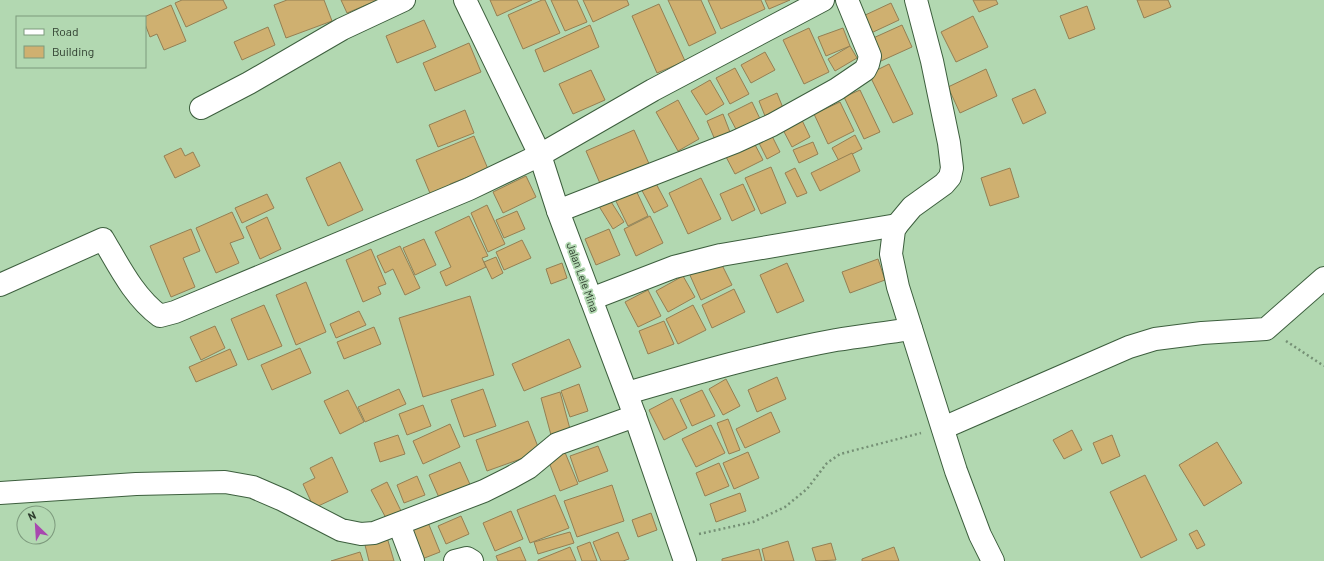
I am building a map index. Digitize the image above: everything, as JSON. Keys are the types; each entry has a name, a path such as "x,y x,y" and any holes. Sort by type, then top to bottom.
{"street":[{"path":"201,108 249,83 342,29 404,0"},
{"name":"Jalan Lele Mina","path":"465,0 540,155 558,211 635,416 685,561"},
{"path":"0,285 103,239 128,281 150,309 160,316 175,312 469,189 540,155 653,90 823,0"},
{"path":"558,211 735,142 772,125 837,89 866,70 870,56 847,0"},
{"path":"916,0 950,143 952,168 950,177 944,184 912,207 897,225 894,230 891,254 898,287 943,428 980,535 993,561"},
{"path":"591,299 674,267 722,255 897,225"},
{"path":"943,428 1128,347 1155,339 1202,333 1266,329 1324,278"},
{"path":"626,393 703,371 780,352 836,340 911,329"},
{"path":"0,493 136,484 225,482 253,487 283,500 341,530 361,534 374,533 484,491 510,478 538,461 546,452 557,444 635,416"},
{"path":"399,524 411,560 413,561"},
{"path":"454,561 467,558 472,561"}],"path":[{"path":"1266,329 1324,366"},
{"path":"678,539 753,522 785,507 807,489 827,463 840,454 943,428"}],"building":[{"path":"182,0 223,0 227,8 186,27 175,3"},
{"path":"287,0 324,0 332,21 286,38 274,5"},
{"path":"341,0 378,0 347,13"},
{"path":"490,0 532,0 497,16"},
{"path":"545,0 560,33 523,49 508,15"},
{"path":"551,0 577,0 587,22 565,31"},
{"path":"583,0 627,0 629,5 593,22"},
{"path":"668,0 701,0 716,33 689,46"},
{"path":"708,0 761,0 765,9 721,29"},
{"path":"765,0 790,0 769,9"},
{"path":"973,0 996,0 998,4 979,12"},
{"path":"1137,0 1168,0 1171,7 1144,18"},
{"path":"891,3 899,20 869,34 861,17"},
{"path":"659,4 685,61 657,73 632,16"},
{"path":"171,5 186,41 164,50 157,34 150,37 146,27 146,16"},
{"path":"1087,6 1095,29 1069,39 1060,16"},
{"path":"973,16 988,47 956,62 941,32"},
{"path":"424,20 436,47 397,63 386,36"},
{"path":"590,25 599,47 544,72 535,50"},
{"path":"902,25 912,47 881,61 871,39"},
{"path":"268,27 275,45 242,60 234,42"},
{"path":"809,28 829,72 804,84 783,40"},
{"path":"843,28 850,46 826,56 818,37"},
{"path":"469,43 481,72 435,91 423,63"},
{"path":"850,46 857,58 835,71 828,59"},
{"path":"765,52 775,70 751,83 741,65"},
{"path":"889,64 913,114 893,123 869,74"},
{"path":"735,68 749,94 730,104 716,78"},
{"path":"986,69 997,96 960,113 948,87"},
{"path":"591,70 605,100 573,114 559,84"},
{"path":"710,80 724,104 706,115 691,91"},
{"path":"1035,89 1046,113 1023,124 1012,99"},
{"path":"860,90 880,132 864,139 844,97"},
{"path":"777,93 783,108 765,116 759,101"},
{"path":"678,100 699,139 678,151 656,112"},
{"path":"752,102 762,123 739,135 728,114"},
{"path":"840,102 854,131 828,144 814,114"},
{"path":"465,110 474,133 438,147 429,125"},
{"path":"723,114 733,140 718,147 707,121"},
{"path":"800,116 810,137 792,147 781,126"},
{"path":"634,130 650,166 602,188 586,151"},
{"path":"769,130 780,152 767,159 756,137"},
{"path":"855,135 862,149 839,161 832,148"},
{"path":"474,136 488,169 450,184 452,190 432,198 416,160"},
{"path":"752,139 763,160 735,174 724,153"},
{"path":"813,142 818,154 799,163 793,150"},
{"path":"181,148 185,156 193,152 200,166 175,178 164,156"},
{"path":"852,153 860,171 820,191 811,173"},
{"path":"340,162 363,210 328,226 306,178"},
{"path":"771,167 786,203 761,214 745,178"},
{"path":"795,168 807,193 797,197 785,173"},
{"path":"1010,168 1019,197 990,206 981,178"},
{"path":"526,176 536,197 503,213 493,192"},
{"path":"652,176 668,206 654,213 638,183"},
{"path":"701,178 721,219 688,234 669,193"},
{"path":"743,184 755,210 732,221 720,194"},
{"path":"634,186 648,216 628,226 613,195"},
{"path":"267,194 274,208 242,223 235,208"},
{"path":"608,197 624,222 613,229 597,203"},
{"path":"487,205 505,244 488,252 471,213"},
{"path":"517,211 525,229 504,238 496,220"},
{"path":"232,212 244,238 230,243 239,263 216,273 196,228"},
{"path":"469,216 488,256 482,258 486,267 446,286 440,272 451,267 435,232"},
{"path":"650,216 663,243 636,256 624,229"},
{"path":"267,217 281,249 260,259 246,227"},
{"path":"191,229 200,251 183,258 195,287 171,297 150,246"},
{"path":"609,229 620,255 596,265 585,239"},
{"path":"424,239 436,265 415,275 403,248"},
{"path":"522,240 531,258 504,270 496,252"},
{"path":"400,246 420,288 405,295 393,269 385,273 377,256"},
{"path":"371,249 386,284 378,287 381,294 363,302 346,260"},
{"path":"496,257 503,273 492,279 484,262"},
{"path":"719,259 732,285 701,300 689,273"},
{"path":"878,259 885,280 850,293 842,272"},
{"path":"562,263 567,278 551,284 546,269"},
{"path":"787,263 804,301 777,313 760,275"},
{"path":"683,276 695,297 668,312 656,291"},
{"path":"306,282 326,332 296,345 276,295"},
{"path":"734,289 745,312 712,328 702,305"},
{"path":"648,290 661,316 638,327 625,302"},
{"path":"470,296 494,375 423,397 399,318"},
{"path":"264,305 282,346 248,360 231,319"},
{"path":"693,305 706,330 678,344 666,319"},
{"path":"359,311 366,325 336,338 330,324"},
{"path":"664,321 674,344 648,354 639,331"},
{"path":"215,326 225,348 201,360 190,337"},
{"path":"374,327 381,344 344,359 337,342"},
{"path":"569,339 581,367 524,391 512,364"},
{"path":"300,348 311,373 272,390 261,365"},
{"path":"230,349 237,365 196,382 189,367"},
{"path":"777,377 786,399 757,412 748,390"},
{"path":"726,379 740,406 723,415 709,389"},
{"path":"579,384 588,411 570,417 561,391"},
{"path":"399,389 406,404 365,422 358,407"},
{"path":"483,389 496,426 464,437 451,400"},
{"path":"348,390 364,422 340,434 324,401"},
{"path":"702,390 715,416 692,426 680,400"},
{"path":"560,392 570,429 551,435 541,398"},
{"path":"672,398 687,428 664,440 649,410"},
{"path":"423,405 431,426 407,435 399,414"},
{"path":"771,412 780,432 745,448 736,429"},
{"path":"728,419 740,450 729,454 717,423"},
{"path":"528,421 540,452 487,471 476,440"},
{"path":"450,424 460,447 423,464 413,441"},
{"path":"711,425 725,453 696,467 682,439"},
{"path":"1072,430 1082,450 1064,459 1053,440"},
{"path":"398,435 405,454 380,462 374,443"},
{"path":"1112,435 1120,456 1102,464 1093,443"},
{"path":"1217,442 1242,483 1204,506 1179,465"},
{"path":"598,446 608,471 579,482 570,456"},
{"path":"564,450 578,484 560,491 547,457"},
{"path":"748,452 759,478 734,489 723,463"},
{"path":"332,457 348,492 314,508 303,484 315,478 310,468"},
{"path":"460,462 472,489 441,502 429,475"},
{"path":"719,463 729,486 705,496 696,473"},
{"path":"1145,475 1177,540 1141,558 1110,492"},
{"path":"417,476 425,495 404,503 397,485"},
{"path":"387,482 402,513 387,520 371,490"},
{"path":"612,485 624,521 577,537 564,501"},
{"path":"740,493 746,511 716,522 710,504"},
{"path":"555,495 569,528 530,543 517,510"},
{"path":"511,511 523,539 495,551 483,523"},
{"path":"651,513 657,530 638,537 632,520"},
{"path":"461,516 469,534 446,544 438,526"},
{"path":"427,520 440,552 422,559 410,527"},
{"path":"1197,530 1205,545 1197,549 1189,534"},
{"path":"570,532 574,543 538,554 534,542"},
{"path":"618,532 629,559 623,561 601,561 593,542"},
{"path":"386,534 394,561 369,561 364,541"},
{"path":"788,541 794,561 765,561 762,549"},
{"path":"590,542 597,561 582,561 577,547"},
{"path":"831,543 836,560 816,561 812,548"},
{"path":"520,547 526,561 498,561 496,556"},
{"path":"570,547 576,561 538,561 538,560"},
{"path":"894,547 899,561 862,561 862,559"},
{"path":"759,549 762,561 722,561 722,559"},
{"path":"360,552 363,561 331,561"}]}
